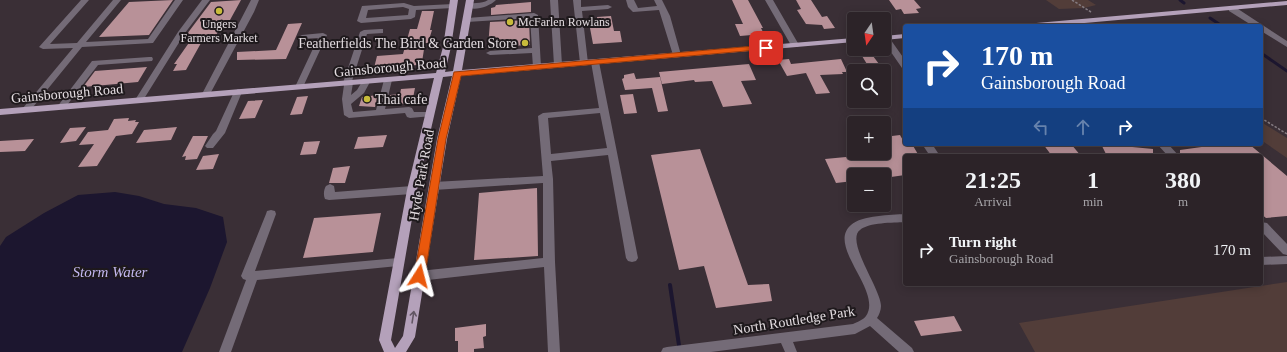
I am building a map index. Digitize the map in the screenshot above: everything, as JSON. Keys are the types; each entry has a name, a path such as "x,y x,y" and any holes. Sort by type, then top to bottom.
{"main road":[{"name":"Hyde Park Road","path":"390,352 385,340 398,262 429,114 447,47 454,3"},
{"name":"Hyde Park Road","path":"399,352 410,337 442,139 457,74 470,3"},
{"path":"1069,24 1287,3"},
{"path":"891,37 903,36"},
{"name":"Gainsborough Road","path":"0,112 847,41"}],"street":[{"path":"85,0 43,47 150,41 179,0"},
{"path":"26,110 117,0"},
{"path":"139,100 182,32 206,0"},
{"path":"206,94 250,12 254,0"},
{"path":"470,3 486,5 492,0"},
{"path":"554,0 558,65"},
{"path":"577,0 584,63"},
{"path":"630,0 632,7 636,10 662,8"},
{"path":"658,0 678,55"},
{"path":"769,0 796,45"},
{"path":"413,8 411,17 361,21 364,8 404,5 413,8 435,3 454,3"},
{"path":"578,9 608,7"},
{"path":"1232,9 1255,24"},
{"path":"467,20 534,15 537,67"},
{"path":"1263,29 1287,45"},
{"path":"380,31 364,32 348,83 346,99 348,103 349,115 409,110 410,115 429,114"},
{"path":"300,87 323,35 302,37"},
{"path":"891,47 903,63"},
{"path":"490,53 535,50"},
{"path":"61,107 95,63 149,59"},
{"path":"595,62 632,258"},
{"path":"380,112 388,80"},
{"path":"348,103 361,91 366,82"},
{"path":"210,146 216,136 220,133 238,92"},
{"path":"554,352 549,262 548,179 544,116 604,110"},
{"path":"1164,146 1172,154"},
{"path":"546,158 612,151"},
{"path":"434,186 548,179"},
{"path":"330,188 330,196 412,190"},
{"path":"271,214 247,276 398,262"},
{"name":"North Routledge Park","path":"667,352 698,350 855,328 866,323 870,319 876,307 873,294 852,246 850,237 854,229 860,225 903,218"},
{"path":"1263,226 1287,252"},
{"path":"1263,261 1287,260"},
{"path":"419,276 549,262"},
{"path":"225,352 253,276"},
{"path":"870,319 908,352"},
{"path":"784,337 791,352"}],"path":[{"path":"1072,0 1090,11"},
{"path":"1263,119 1287,134"}],"shaded area":[{"path":"1046,0 1088,0 1096,5 1084,8 1059,9"},
{"path":"1263,123 1287,138 1287,158 1263,141"},
{"path":"1287,282 1287,352 1035,352 1019,323 1263,286"}],"water":[{"name":"Storm Water","path":"115,192 139,196 164,204 196,208 223,217 227,242 210,288 182,352 0,352 0,246 6,237 44,213 78,195"}],"building":[{"path":"173,0 149,35 99,37 129,2"},
{"path":"241,0 230,20 225,20 212,42 201,43 186,70 173,71 177,64 174,64 193,37 184,38 211,2"},
{"path":"732,0 748,0 763,28 761,28 764,34 740,36 735,24 743,24"},
{"path":"796,0 811,0 822,17 827,16 835,28 824,29 822,25 806,24 797,10 801,9"},
{"path":"889,0 914,0 921,8 916,9 919,13 904,14 901,9 896,10"},
{"path":"531,2 531,12 491,15 491,8 495,7 496,5"},
{"path":"422,11 434,11 430,30 432,30 428,43 425,43 422,62 418,65 374,68 377,56 403,54 410,29 417,29"},
{"path":"611,16 614,31 620,31 622,42 593,44 590,28 598,28 597,17"},
{"path":"529,20 530,45 488,47 490,22"},
{"path":"302,23 286,59 237,60 237,52 276,50 288,24"},
{"path":"862,56 873,56 879,64 867,64"},
{"path":"789,59 791,64 841,59 847,72 842,72 843,74 820,75 830,93 816,94 806,73 787,76 778,60"},
{"path":"749,64 756,80 741,81 752,104 723,107 712,81 695,82 694,80 662,84 659,72"},
{"path":"147,67 138,82 83,87 95,71"},
{"path":"634,73 636,79 660,77 668,111 658,112 652,88 625,90 622,79 624,78 624,75"},
{"path":"415,88 412,103 387,105 390,95 400,94 401,89"},
{"path":"633,94 637,113 624,114 620,95"},
{"path":"378,95 375,107 359,106 362,97"},
{"path":"308,96 302,114 290,115 297,97"},
{"path":"263,100 255,118 239,119 248,101"},
{"path":"129,118 128,121 136,120 135,122 139,122 132,134 116,136 97,166 78,167 94,144 79,145 88,132 108,130 114,119"},
{"path":"86,127 76,141 60,143 70,128"},
{"path":"177,127 171,140 136,143 144,130"},
{"path":"387,135 383,147 354,149 358,137"},
{"path":"900,135 903,140 903,146 913,146 918,154 903,154 903,175 891,177 891,168 847,168 847,182 836,183 825,159 847,157 847,160 891,160 891,136"},
{"path":"193,136 208,136 197,159 185,160 186,156 182,157"},
{"path":"34,139 25,151 0,152 0,141"},
{"path":"320,141 316,154 300,155 304,142"},
{"path":"1044,146 1073,146 1079,154 1050,154"},
{"path":"1102,146 1153,149 1153,154 1106,154"},
{"path":"1209,146 1251,146 1261,154 1180,154 1180,150"},
{"path":"700,149 748,285 769,284 772,301 716,308 704,266 679,270 651,155"},
{"path":"219,154 213,169 196,170 203,156"},
{"path":"1263,156 1287,176 1287,216 1266,218 1263,216"},
{"path":"350,166 345,183 329,183 333,168"},
{"path":"537,188 538,256 474,260 479,193"},
{"path":"381,213 373,252 303,258 314,218"},
{"path":"954,316 962,331 921,336 914,321"},
{"path":"486,324 486,336 483,337 484,348 474,349 474,352 458,352 458,341 455,341 455,328"}],"waterway":[{"path":"1180,0 1184,3"},
{"path":"1210,18 1219,24"},
{"path":"1263,54 1287,71"},
{"path":"670,285 680,352"}],"place":[{"name":"Ungers Farmers Market","path":"219,11"},
{"name":"McFarlen Rowlans","path":"510,22"},
{"name":"Featherfields The Bird & Garden Store","path":"525,43"},
{"name":"Thai cafe","path":"367,99"}],"route":[{"path":"419,276 442,139 457,74 766,48"}]}
